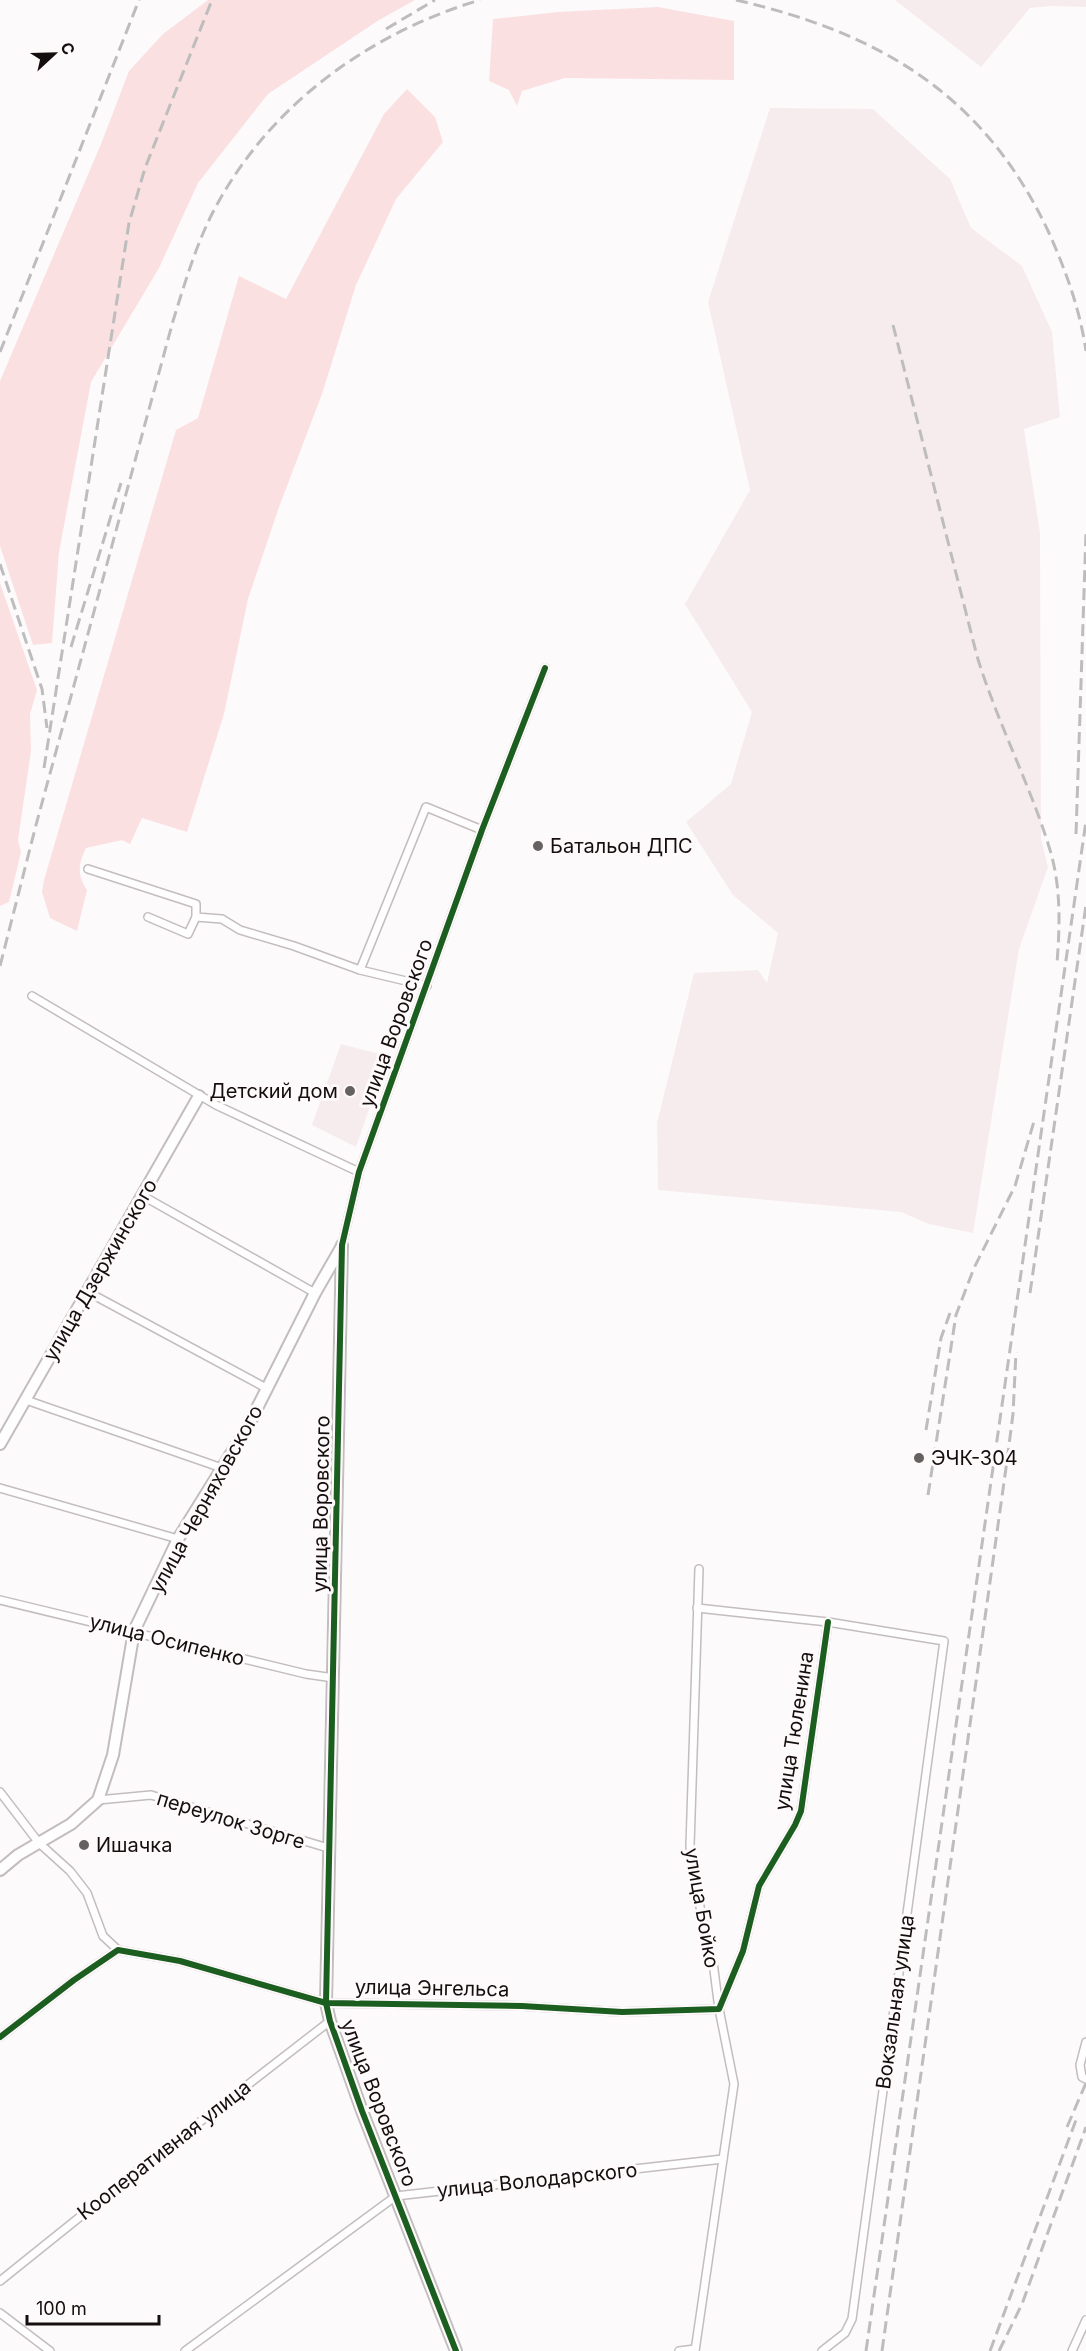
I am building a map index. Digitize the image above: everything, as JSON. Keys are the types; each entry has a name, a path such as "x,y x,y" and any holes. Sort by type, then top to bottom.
{"street":[{"name":"улица Воровского","path":"456,2351 330,2021 326,2003 342,1245 359,1172 482,830 545,668"},
{"path":"360,970 426,807 482,830"},
{"path":"88,869 196,904 196,917 188,934 148,917"},
{"path":"196,917 222,919 240,930 294,946 360,970 427,986"},
{"path":"32,996 199,1096 359,1172"},
{"name":"улица Дзержинского","path":"0,1444 199,1096"},
{"path":"143,1196 315,1293"},
{"name":"улица Черняховского","path":"0,1870 18,1855 71,1824 98,1800 113,1755 134,1631 178,1539 268,1389 315,1293 342,1245"},
{"path":"86,1291 268,1389"},
{"path":"26,1400 222,1468"},
{"path":"0,1488 178,1539"},
{"name":"улица Бойко","path":"695,2350 734,2084 719,2009 713,1962 693,1877 690,1846 699,1569"},
{"name":"улица Осипенко","path":"0,1600 306,1674 334,1678"},
{"path":"697,1608 828,1622"},
{"name":"Вокзальная улица","path":"822,2351 845,2333 852,2319 944,1641 828,1622"},
{"name":"улица Тюленина","path":"719,2009 743,1951 759,1886 801,1811 828,1622"},
{"path":"0,1792 39,1843 70,1870 87,1893 104,1936 118,1950 74,1980 0,2037"},
{"name":"переулок Зорге","path":"98,1800 151,1795 328,1848"},
{"name":"улица Энгельса","path":"118,1950 180,1961 326,2003 522,2006 622,2012 719,2009"},
{"name":"Кооперативная улица","path":"0,2281 330,2021"},
{"path":"1086,2042 1080,2065 1082,2077 1086,2079"},
{"name":"улица Володарского","path":"185,2351 396,2196 723,2159"},
{"path":"0,2313 50,2351"},
{"path":"1072,2351 1086,2320"},
{"path":"679,2351 695,2350"}],"shaded area":[{"path":"208,0 415,0 379,20 268,94 198,183 159,268 91,382 59,552 52,643 33,645 0,546 0,381 101,144 129,71 163,34"},
{"path":"895,0 1086,0 1086,7 1030,8 981,67"},
{"path":"658,7 734,21 734,80 565,78 522,91 517,106 509,90 489,81 493,19 558,12"},
{"path":"407,89 435,117 443,142 396,199 356,285 322,394 279,507 248,599 224,714 187,832 142,818 130,844 122,840 86,848 80,869 87,890 77,931 50,918 42,892 44,880 176,430 198,418 239,276 286,299 384,114"},
{"path":"770,108 873,109 950,179 971,228 1022,266 1052,332 1060,417 1024,429 1040,533 1041,839 1048,867 1019,949 973,1233 929,1224 901,1212 658,1190 657,1123 694,973 758,970 767,983 778,933 733,895 686,822 731,784 752,712 685,604 750,490 708,302"},
{"path":"0,583 37,690 30,714 31,751 18,840 21,852 9,902 0,906"},
{"name":"Детский дом","path":"341,1044 387,1056 356,1147 312,1125"}],"railway":[{"path":"0,352 139,0"},
{"path":"44,768 129,223 145,168 212,0"},
{"path":"386,29 435,0"},
{"path":"0,966 173,321 204,230 232,179 259,143 289,110 322,81 359,55 397,33 480,0"},
{"path":"736,0 788,14 837,31 881,52 922,77 960,107 993,143 1023,185 1049,233 1072,291 1086,351"},
{"path":"893,325 977,656 1042,825 1054,864 1059,906 1057,963"},
{"path":"71,647 121,483"},
{"path":"1076,834 1086,533"},
{"path":"0,564 42,689 47,728"},
{"path":"866,2351 1086,821"},
{"path":"1030,1293 1086,905"},
{"path":"928,1495 956,1315 974,1268 1015,1186 1035,1118"},
{"path":"926,1430 941,1338 950,1313"},
{"path":"882,2351 1006,1468 1013,1414 1016,1352"},
{"path":"1067,2127 1086,2083"},
{"path":"990,2351 1076,2120"},
{"path":"999,2351 1022,2304 1086,2127"}],"cycle path":[{"path":"456,2351 362,2111 330,2021 326,2003 342,1245 359,1172 482,830 545,668"},
{"path":"0,2037 74,1980 118,1950 180,1961 326,2003 522,2006 622,2012 719,2009 743,1951 759,1886 801,1811 828,1622"}],"place":[{"name":"Батальон ДПС","path":"538,846"},
{"name":"Детский дом","path":"350,1091"},
{"name":"ЭЧК-304","path":"919,1458"},
{"name":"Ишачка","path":"84,1845"}]}
